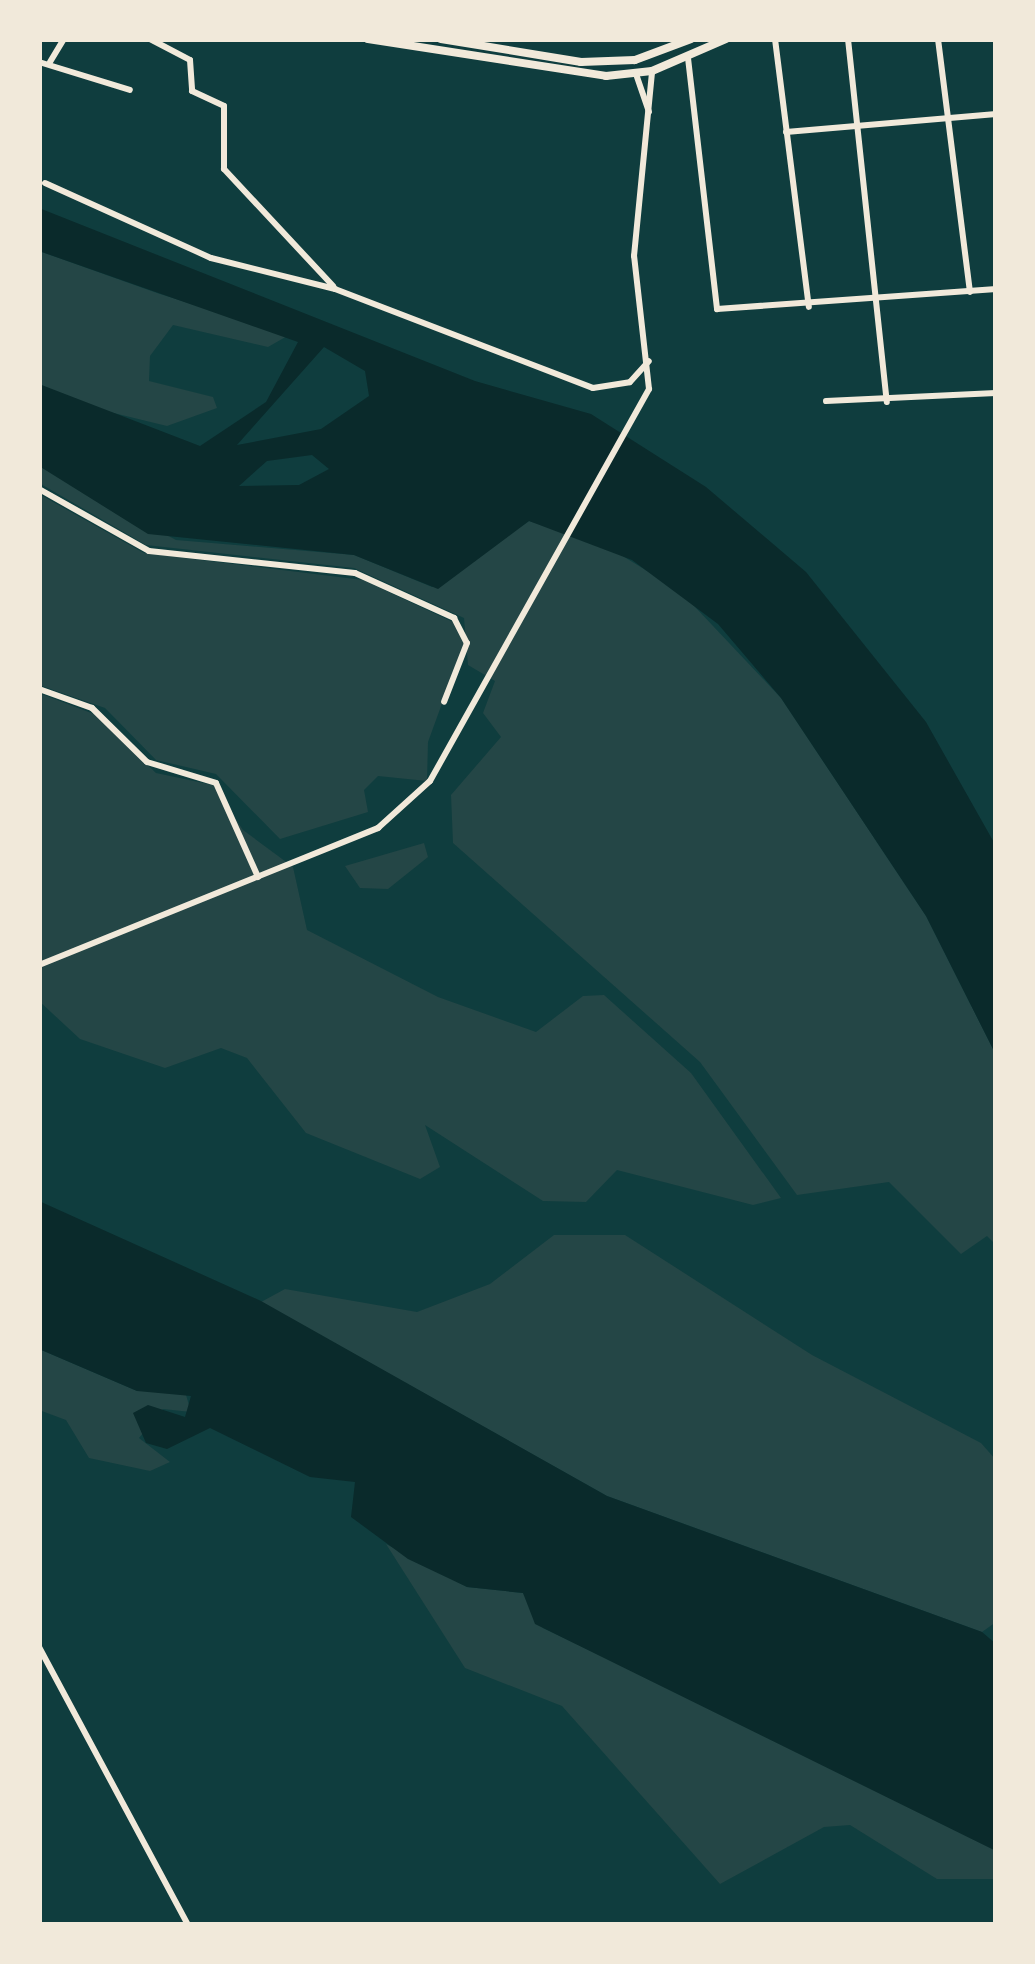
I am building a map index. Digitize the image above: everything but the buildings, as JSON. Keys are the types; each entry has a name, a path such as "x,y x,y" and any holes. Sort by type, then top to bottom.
{"main road":[{"path":"368,39 533,72 636,74 688,58 726,39"},
{"path":"441,39 581,62 687,40"}],"street":[{"path":"50,62 64,39"},
{"path":"150,39 190,60 192,91 224,106 224,169 335,289"},
{"path":"775,39 809,307"},
{"path":"848,39 886,402"},
{"path":"938,39 970,292"},
{"path":"688,58 717,309 874,303 996,289"},
{"path":"39,62 130,90"},
{"path":"39,964 258,877 407,808 483,688 645,398 649,361 634,272 652,71"},
{"path":"636,74 649,112"},
{"path":"786,132 996,114"},
{"path":"45,183 211,258 335,289 593,388 630,382 649,361"},
{"path":"826,401 886,402 996,393"},
{"path":"39,489 149,551 355,573 454,618 467,644 444,702"},
{"path":"39,688 92,708 147,762 216,783 258,877"},
{"path":"39,1647 188,1925"}],"shaded area":[{"path":"39,208 475,381 591,414 706,487 806,572 926,722 996,846 996,1055 926,916 781,698 718,624 632,560 529,521 438,589 354,555 148,534 39,466 39,384 200,446 266,402 298,342 39,251","holes":["324,347 365,371 369,396 321,429 237,445","312,455 329,469 299,485 239,486 267,461"]},
{"path":"39,251 289,335 268,347 173,325 150,356 149,381 213,397 217,408 167,426 93,408 39,384"},
{"path":"39,466 176,540 354,555 432,587 529,521 598,541 680,591 781,698 926,916 996,1055 996,1245 987,1236 961,1254 889,1182 797,1195 700,1062 453,843 451,795 501,737 483,713 495,681 468,665 464,618 354,568 146,545 39,483"},
{"path":"39,494 144,553 363,580 453,622 464,643 428,742 427,781 378,776 364,790 368,812 280,839 216,774 156,760 105,708 39,685"},
{"path":"39,693 94,714 156,773 213,785 243,830 293,867 307,930 438,997 536,1032 583,996 604,995 691,1073 781,1198 753,1205 617,1170 586,1202 543,1201 425,1125 440,1167 420,1179 306,1133 247,1058 221,1048 165,1068 80,1039 39,1001"},
{"path":"424,843 428,857 388,889 360,888 345,866"},
{"path":"39,1201 261,1301 607,1496 982,1632 996,1644 996,1851 535,1624 523,1593 467,1587 408,1559 351,1517 355,1482 310,1477 210,1428 167,1449 146,1443 133,1413 148,1405 185,1417 191,1396 137,1391 39,1349"},
{"path":"554,1235 625,1235 812,1355 981,1443 996,1460 996,1622 982,1632 607,1496 261,1302 285,1289 417,1312 490,1284"},
{"path":"39,1349 137,1391 184,1388 191,1412 163,1409 139,1438 170,1462 150,1471 89,1458 66,1420 39,1410"},
{"path":"386,1544 467,1587 523,1593 543,1628 965,1829 996,1851 996,1879 937,1879 850,1825 824,1827 720,1884 562,1706 465,1668"}]}
